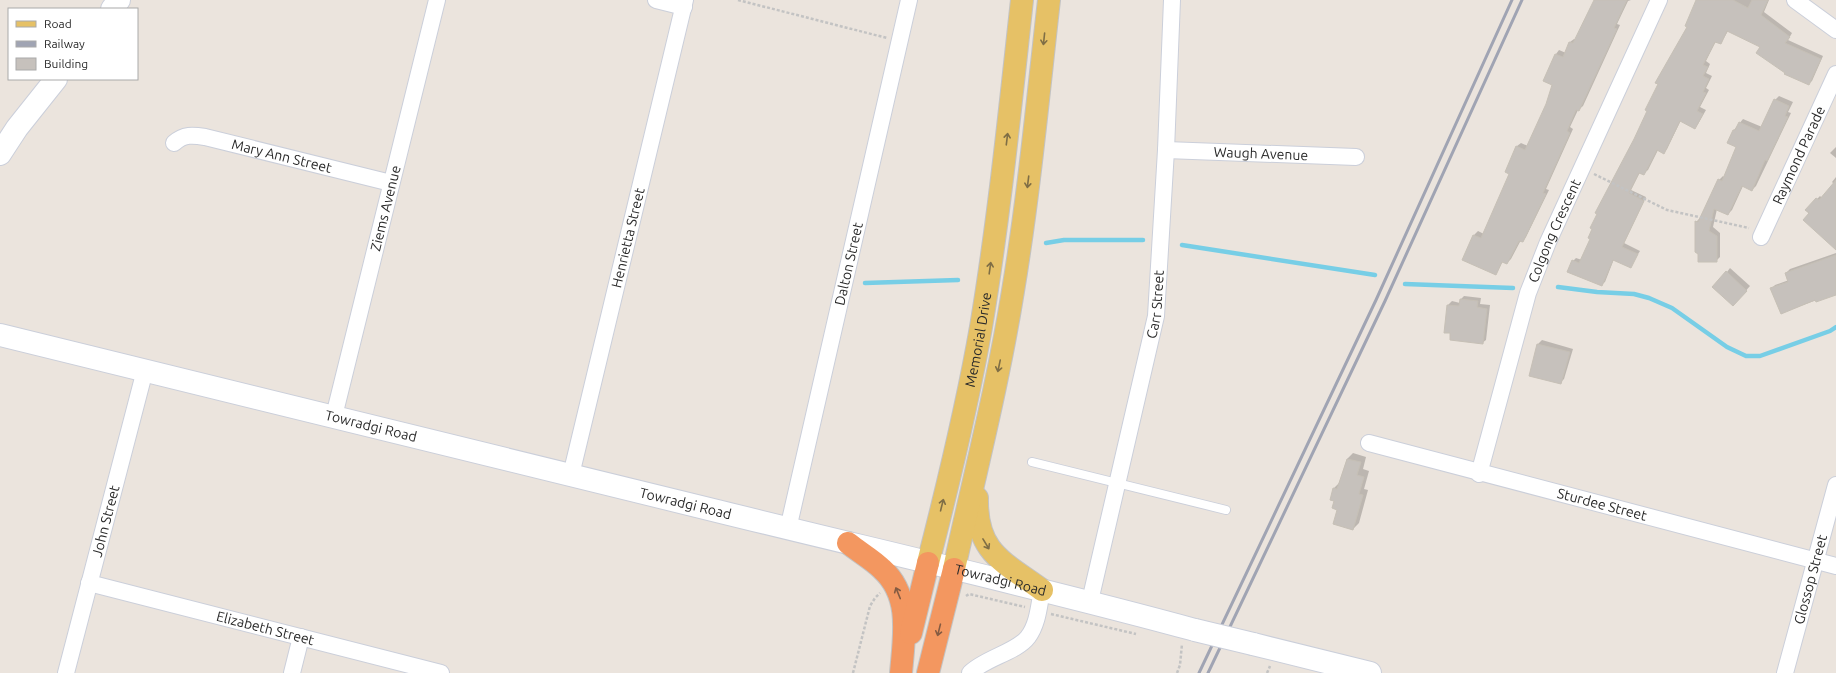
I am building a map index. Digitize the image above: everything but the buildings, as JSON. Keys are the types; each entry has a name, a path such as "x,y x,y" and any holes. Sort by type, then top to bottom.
{"highway":[{"path":"848,543 883,569 900,596 904,624 901,673"},
{"name":"Memorial Drive","path":"901,673 928,563"},
{"name":"Memorial Drive","path":"928,673 954,569"}],"main road":[{"path":"113,8 119,0"},
{"name":"Memorial Drive","path":"928,563 961,429 981,328 1000,198 1022,0"},
{"name":"Memorial Drive","path":"954,569 981,450 1006,328 1022,233 1049,0"},
{"path":"0,154 17,128 55,80"},
{"name":"Towradgi Road","path":"0,335 928,563 1090,601 1188,634 1253,644 1370,673"},
{"path":"981,450 977,514 981,535 991,552 1042,590"}],"street":[{"name":"Ziems Avenue","path":"334,416 437,0"},
{"path":"656,0 685,3"},
{"name":"Dalton Street","path":"788,528 909,0"},
{"name":"Carr Street","path":"1090,601 1156,316 1166,150 1172,0"},
{"name":"Colgong Crescent","path":"1479,474 1528,293 1548,242 1659,0"},
{"path":"1794,0 1836,30"},
{"name":"Henrietta Street","path":"571,475 685,3"},
{"name":"Raymond Parade","path":"1762,234 1836,74"},
{"name":"Mary Ann Street","path":"174,143 187,135 205,137 391,183"},
{"name":"Waugh Avenue","path":"1166,150 1356,157"},
{"name":"John Street","path":"66,673 145,370"},
{"name":"Sturdee Street","path":"1369,443 1479,474 1836,566"},
{"name":"Glossop Street","path":"1785,673 1814,560 1836,485"},
{"name":"Elizabeth Street","path":"90,583 441,673"},
{"path":"970,673 981,664 1028,638 1034,624 1042,590"},
{"path":"292,673 301,637"}],"lane":[{"path":"1032,462 1226,510"}],"path":[{"path":"738,0 899,41"},
{"path":"1581,169 1667,210 1762,234"},
{"path":"853,673 870,606 875,598 884,591"},
{"path":"965,597 970,594 1138,635"},
{"path":"1177,673 1188,634"}],"waterway":[{"path":"1046,243 1064,240 1143,240"},
{"path":"1182,245 1375,275"},
{"path":"865,283 958,280"},
{"path":"1405,284 1513,288"},
{"path":"1558,287 1597,292 1634,294 1649,298 1672,308 1727,347 1746,356 1760,356 1830,331 1836,327"}],"railway":[{"path":"1199,673 1376,300 1512,0"},
{"path":"1208,673 1385,301 1522,0"}]}
